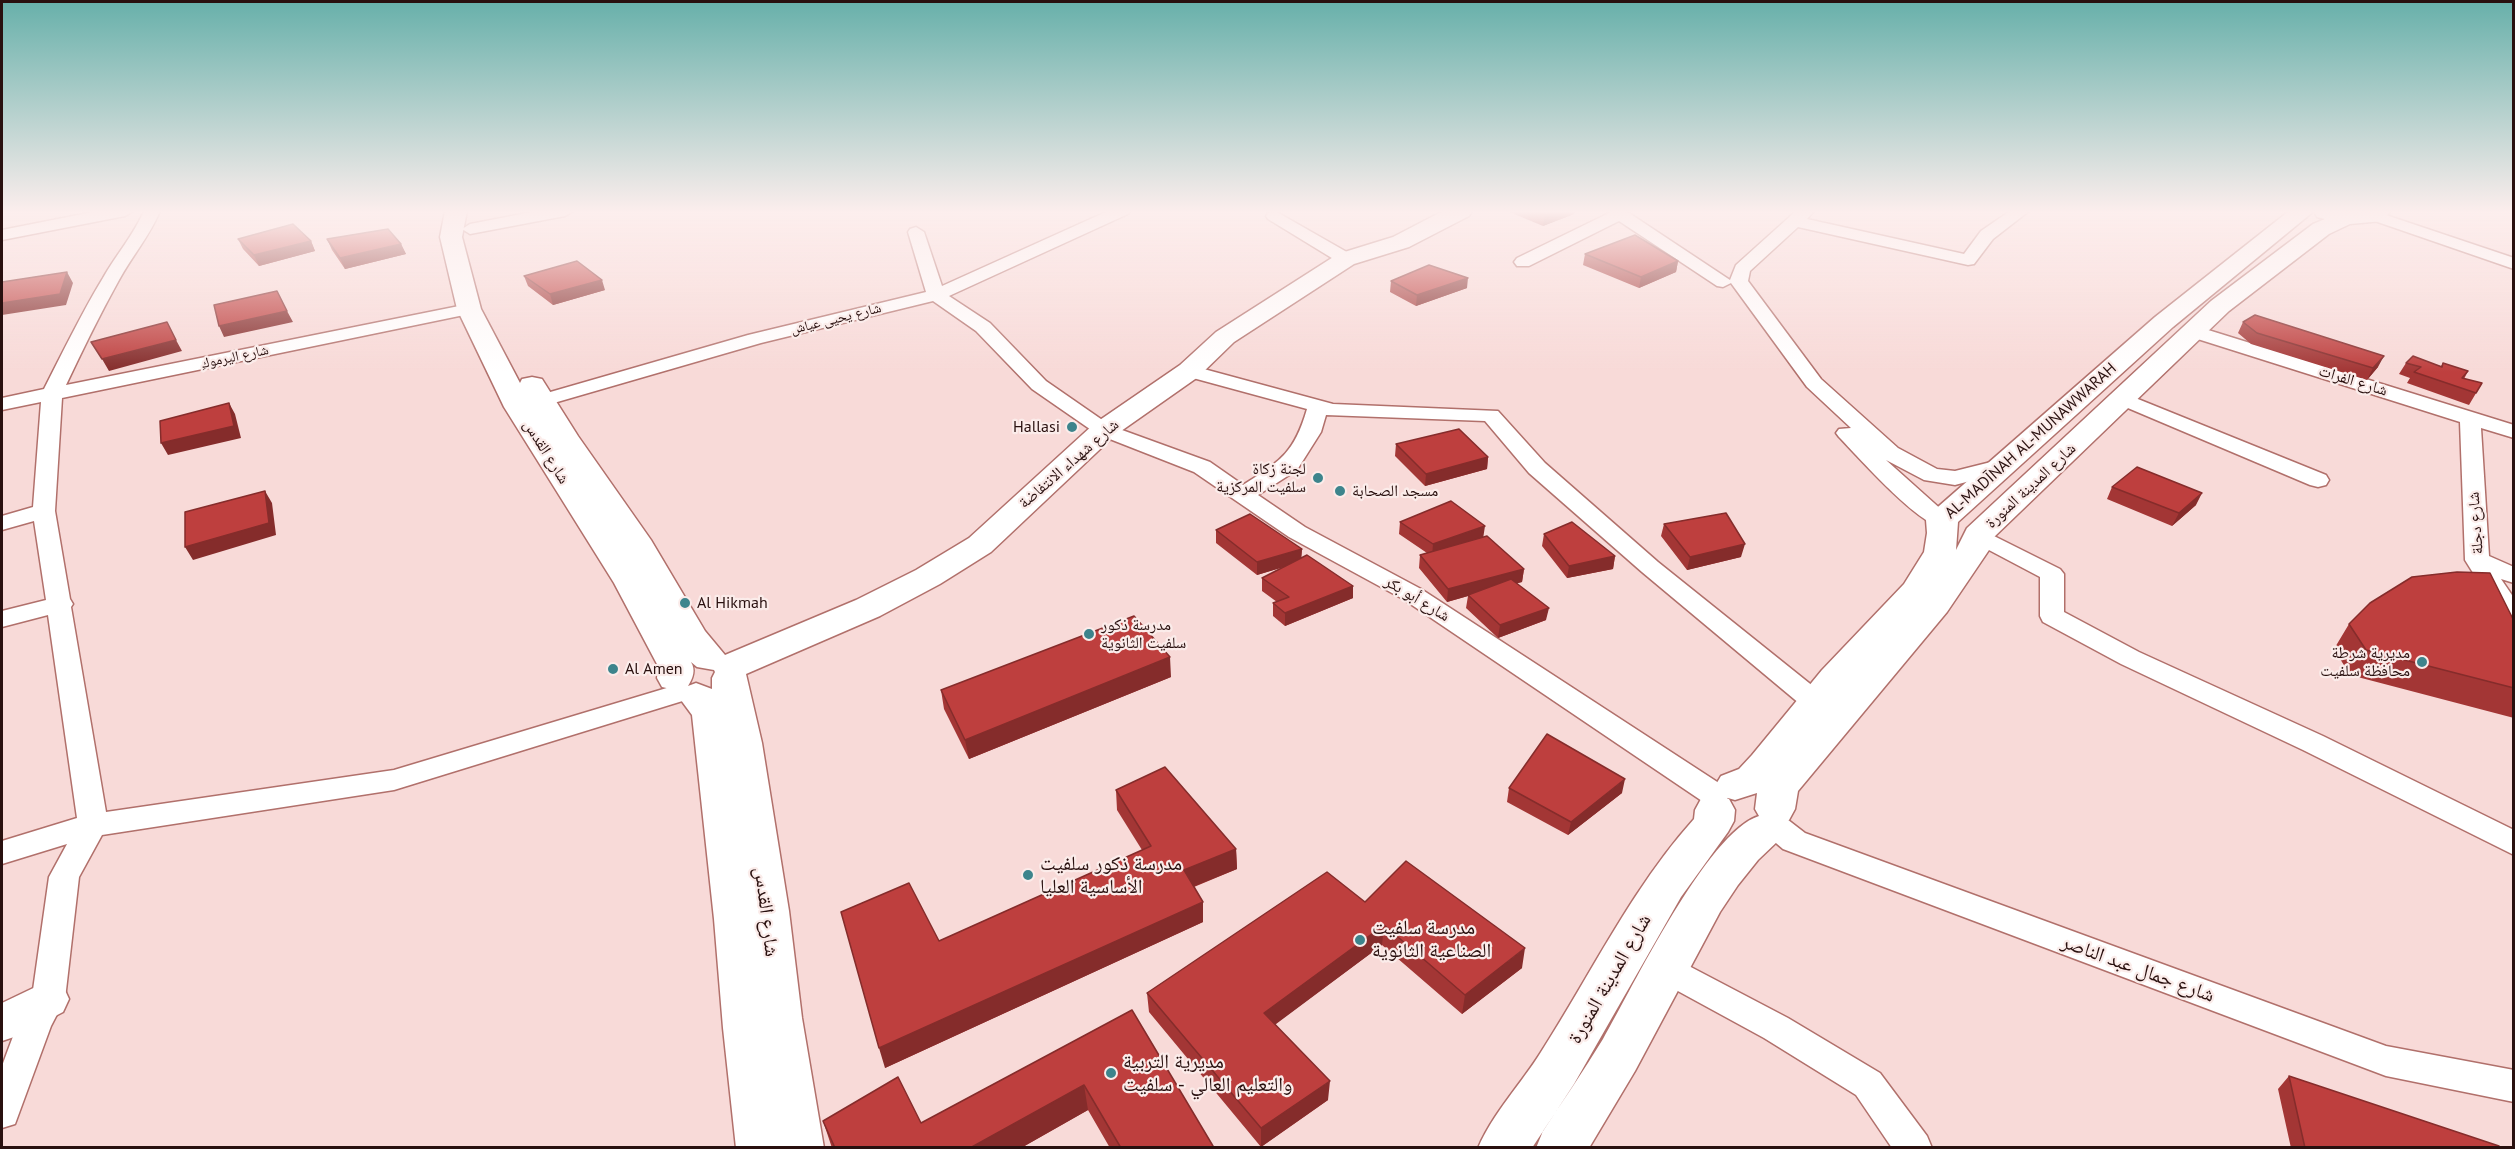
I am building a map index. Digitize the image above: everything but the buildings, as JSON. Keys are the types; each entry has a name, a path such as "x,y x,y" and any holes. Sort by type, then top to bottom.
{"main road":[{"name":"شارع القدس","path":"458,265 469,309 518,407 631,583 676,666 730,690 746,766 767,911 779,1018 799,1148"},
{"name":"شارع القدس","path":"479,265 489,304 540,400 647,558 699,647 704,678 704,700 713,730 761,1148"},
{"name":"شارع شهداء الانتفاضة","path":"704,678 868,608 928,578 980,545 1104,429 1190,371 1224,337 1337,265"},
{"name":"AL-MADĪNAH AL-MUNAWWARAH","path":"1722,797 1752,779 1766,765 1815,702 1917,590 1940,552 1943,533 1942,520 2164,322 2236,265"},
{"name":"شارع المدينة المنورة","path":"1561,1148 1602,1084 1666,968 1725,872 1771,821 1777,792 1784,781 1935,604 1973,550 1978,535 2192,331 2233,295 2274,265"},
{"name":"شارع المدينة المنورة","path":"1503,1148 1557,1070 1661,893 1714,821 1722,797"},
{"path":"1722,797 1720,818 1734,827 1755,831 1771,821"}],"street":[{"path":"2,1112 35,1023 48,999 64,877 93,825 61,604 44,511 52,394 82,331 121,265"},
{"path":"926,265 936,295"},
{"name":"شارع يحيى عياش","path":"540,400 755,339 936,295 1005,265"},
{"path":"1695,265 1730,279 1814,383 1890,453 1932,475 1955,478 2004,465"},
{"path":"1730,279 1746,265"},
{"path":"1730,279 1741,305 1797,384 1911,496 1942,520"},
{"name":"شارع أبو بكر","path":"936,295 983,327 1039,386 1104,429 1202,467 1298,532 1412,594 1722,797"},
{"name":"ِشارع اليرموك","path":"2,404 469,309"},
{"name":"شارع الفرات","path":"2192,331 2514,432"},
{"path":"1190,371 1332,410 1491,415 1546,476 1650,567 1815,702"},
{"path":"2123,399 2318,480"},
{"path":"1243,495 1289,465 1311,432 1318,406"},
{"name":"شارع دجلة","path":"2470,418 2477,560 2514,618"},
{"path":"2,522 44,511"},
{"path":"1978,535 2052,574 2052,616 2130,658 2313,743 2514,844"},
{"path":"2477,560 2514,576"},
{"path":"2,619 61,604"},
{"path":"2,852 93,825 394,780 704,678"},
{"name":"شارع جمال عبد الناصر","path":"1771,821 1794,841 2386,1062 2514,1086"},
{"path":"1666,968 1776,1028 1868,1083 1914,1148"},
{"path":"2,1023 48,999"}],"place":[{"name":"Hallasi","path":"1072,427"},
{"name":"لجنة زكاة سلفيت المركزية","path":"1318,478"},
{"name":"مسجد الصحابة","path":"1340,491"},
{"name":"Al Hikmah","path":"685,603"},
{"name":"مدرسة ذكور سلفيت الثانوية","path":"1089,634"},
{"name":"مديرية شرطة محافظة سلفيت","path":"2422,662"},
{"name":"Al Amen","path":"613,669"},
{"name":"مدرسة ذكور سلفيت الأساسية العليا","path":"1028,875"},
{"name":"مدرسة سلفيت الصناعية الثانوية","path":"1360,940"},
{"name":"مديرية التربية والتعليم العالي - سلفيت","path":"1111,1073"}]}
